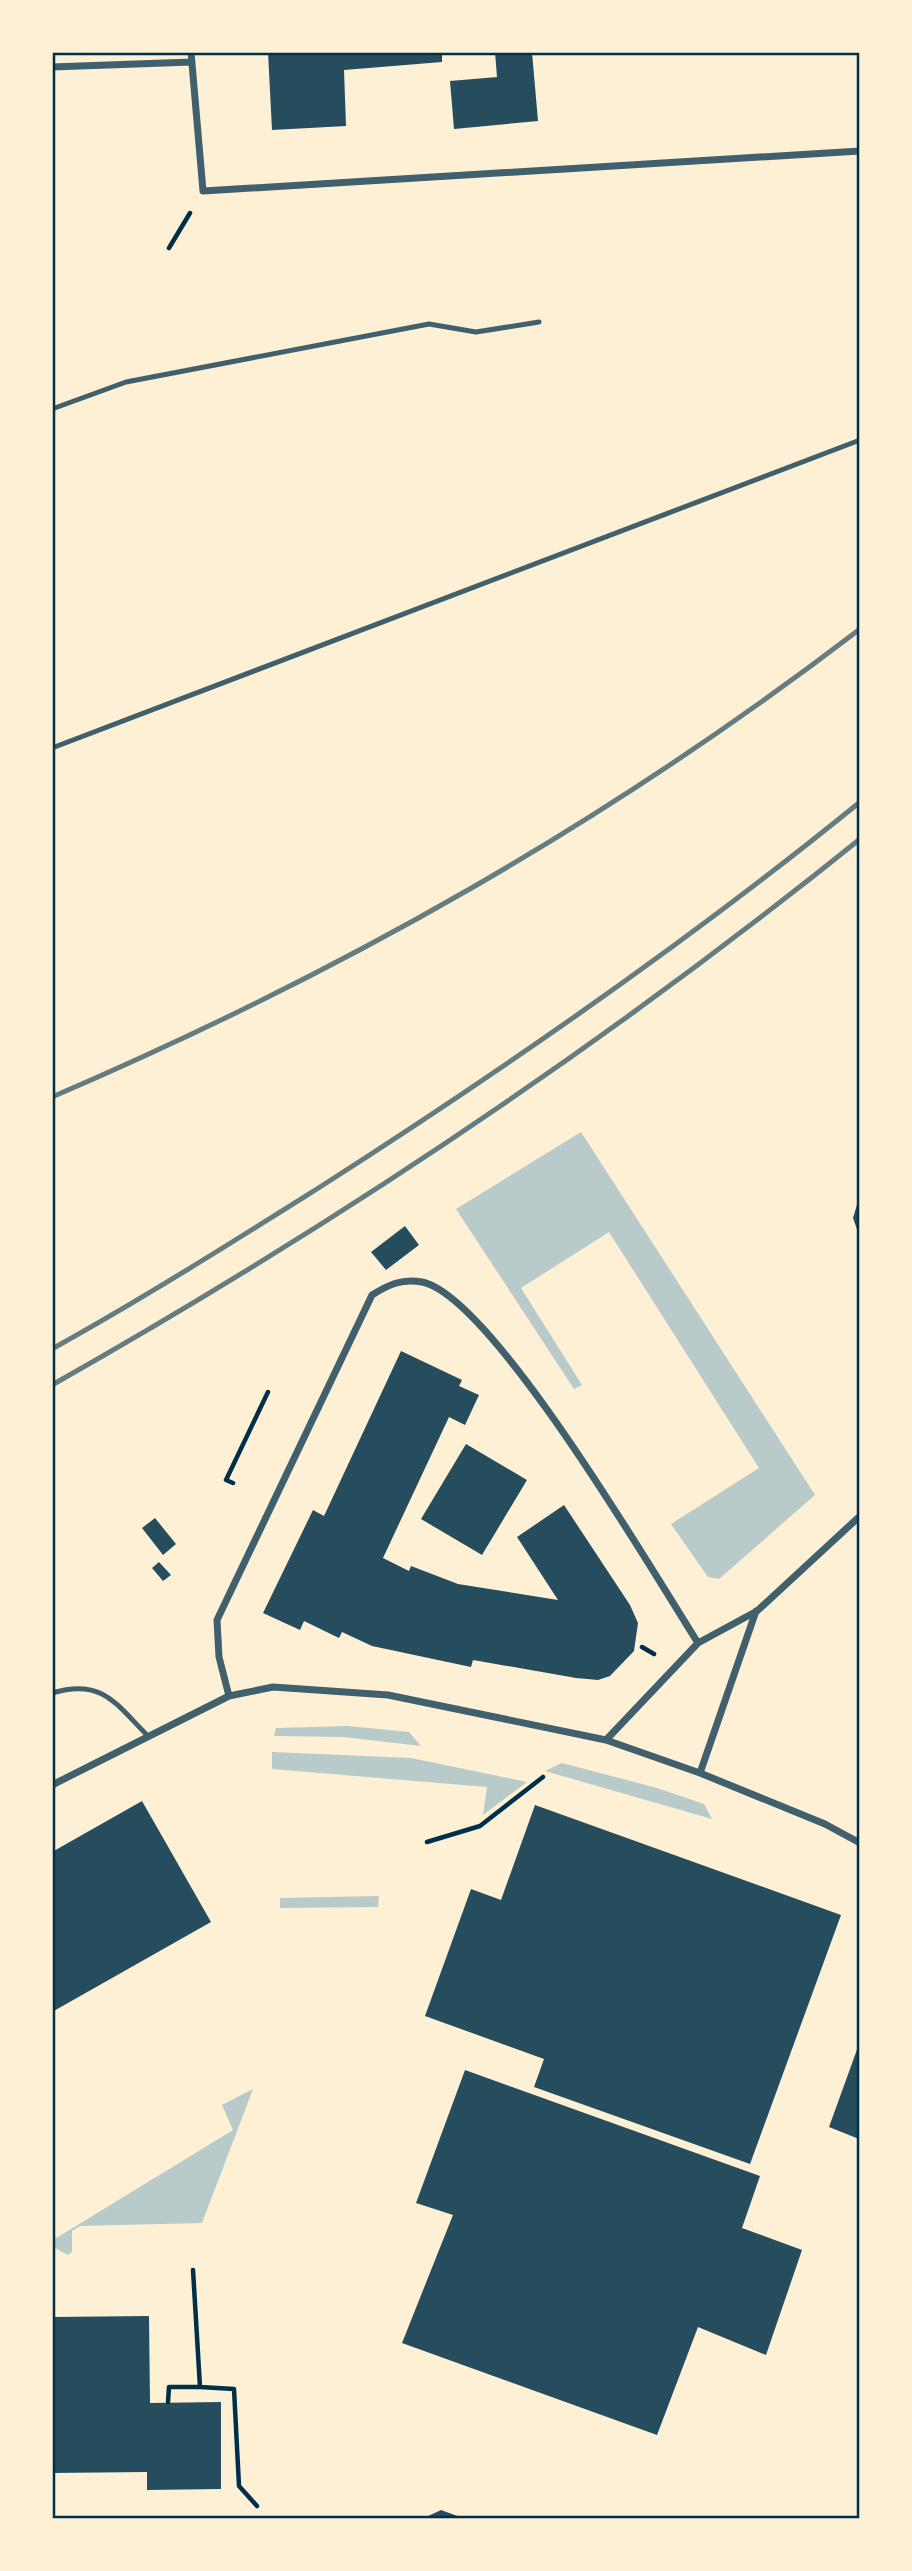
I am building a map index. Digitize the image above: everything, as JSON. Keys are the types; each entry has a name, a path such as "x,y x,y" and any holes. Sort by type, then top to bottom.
{"street":[{"path":"191,52 203,191 859,151"},
{"path":"52,67 192,62"},
{"path":"229,1696 219,1657 217,1620 372,1294 396,1281 423,1282 457,1300 517,1368 561,1430 698,1643"},
{"path":"606,1740 698,1643 757,1611 859,1517"},
{"path":"700,1773 757,1611"},
{"path":"52,1785 146,1735 229,1696 274,1687 388,1695 606,1740 700,1773 825,1824 859,1843"}],"lane":[{"path":"52,409 126,382 429,324 476,332 539,322"},
{"path":"52,748 859,440"},
{"path":"52,1693 73,1687 90,1688 106,1695 146,1735"}],"path":[{"path":"169,248 203,191"},
{"path":"233,1483 226,1480 268,1392"},
{"path":"427,1842 480,1826 543,1777"},
{"path":"193,2270 200,2387"},
{"path":"168,2402 169,2387 234,2389 239,2486 257,2506"}],"shaded area":[{"path":"581,1132 815,1495 719,1579 708,1577 671,1524 759,1468 609,1232 521,1288 582,1385 574,1389 456,1209"},
{"path":"348,1726 409,1732 421,1746 343,1737 274,1736 276,1728"},
{"path":"272,1752 411,1758 527,1782 483,1815 487,1787 272,1769"},
{"path":"562,1763 657,1788 704,1804 712,1819 545,1771"},
{"path":"379,1896 378,1907 280,1908 280,1898"},
{"path":"253,2089 202,2223 80,2226 72,2231 72,2252 68,2255 53,2247 53,2240 233,2130 222,2105"}],"building":[{"path":"268,52 442,52 442,62 344,70 346,126 272,130"},
{"path":"495,52 532,52 538,121 454,129 450,81 497,77"},
{"path":"859,1198 859,1235 853,1218"},
{"path":"405,1226 419,1245 386,1270 371,1252"},
{"path":"401,1351 462,1380 459,1386 479,1395 465,1425 449,1417 383,1558 409,1571 411,1566 458,1584 558,1600 517,1537 564,1505 630,1605 638,1623 634,1651 610,1676 598,1680 576,1678 473,1660 471,1667 372,1646 342,1632 339,1638 304,1621 300,1630 263,1613 313,1510 324,1516"},
{"path":"466,1444 527,1480 482,1555 421,1519"},
{"path":"155,1518 176,1544 163,1555 142,1528"},
{"path":"159,1562 171,1575 163,1581 152,1568"},
{"path":"142,1801 211,1922 52,2012 52,1852"},
{"path":"535,1805 841,1915 750,2164 534,2087 544,2059 425,2016 471,1889 501,1900"},
{"path":"859,2044 859,2139 829,2127"},
{"path":"465,2070 760,2176 742,2228 802,2250 766,2355 698,2327 657,2435 402,2343 453,2215 416,2203"},
{"path":"149,2316 150,2403 221,2402 221,2489 147,2490 147,2472 52,2473 52,2317"},
{"path":"441,2510 463,2518 424,2518"}],"railway":[{"path":"52,1097 266,998 471,888 668,766 860,629"},
{"path":"52,1349 320,1187 527,1050 663,954 860,802"},
{"path":"52,1385 262,1261 467,1128 667,988 860,839"}]}
